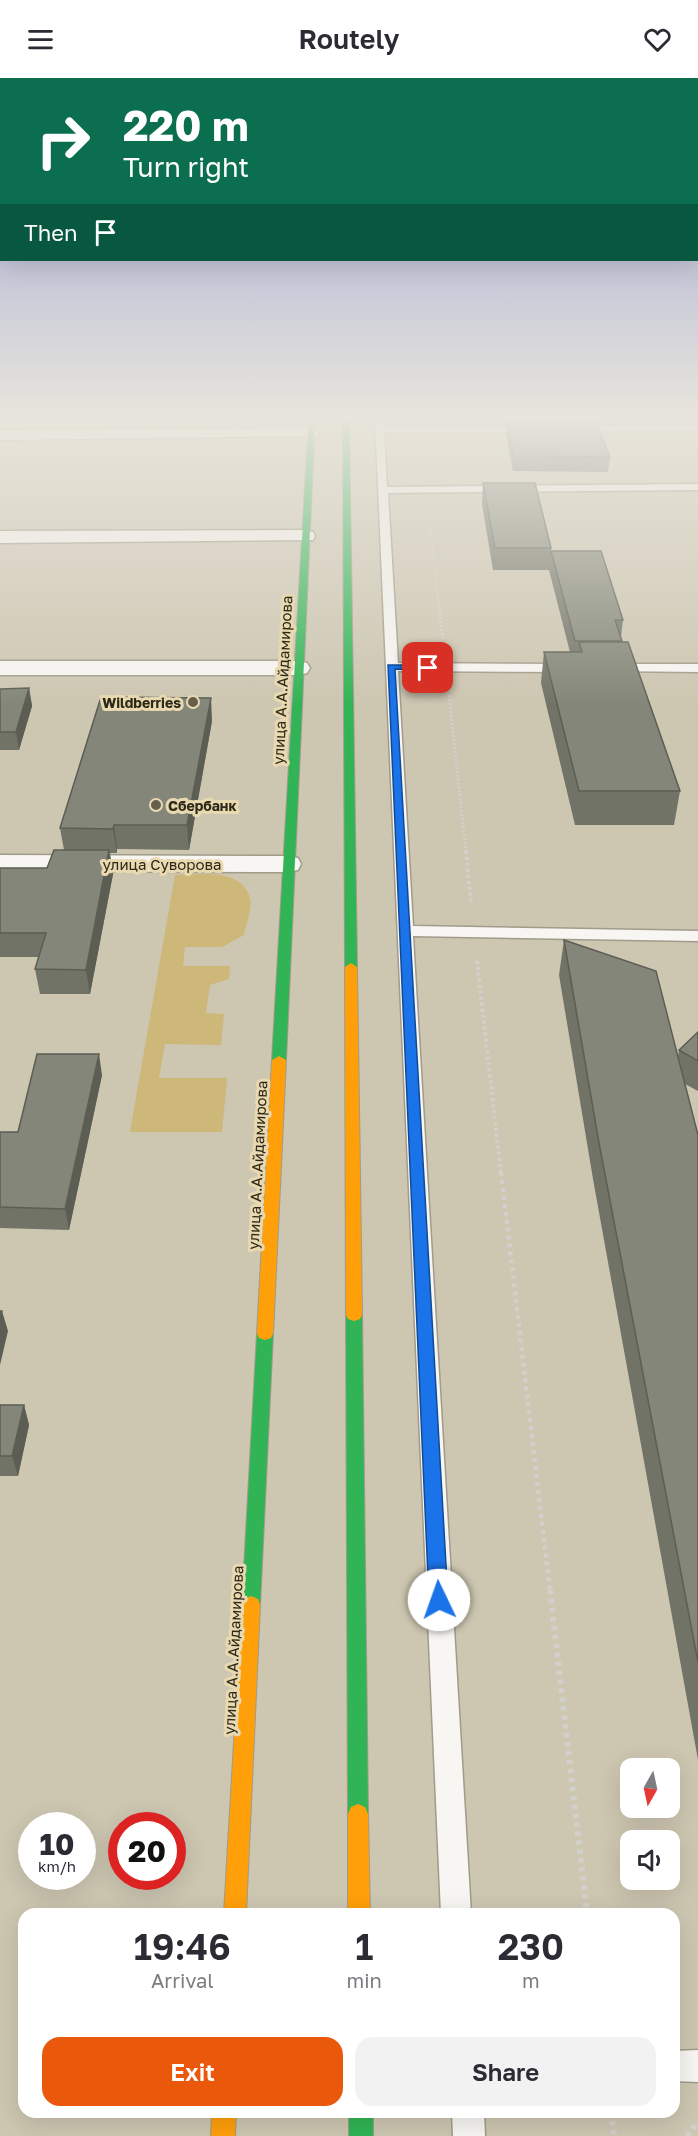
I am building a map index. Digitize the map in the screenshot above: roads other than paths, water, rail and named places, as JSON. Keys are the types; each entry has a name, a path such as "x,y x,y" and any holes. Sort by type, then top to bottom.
{"main road":[{"name":"улица А.А.Айдамирова","path":"235,1908 307,514"},
{"path":"347,514 359,1908"},
{"path":"223,2136 224,2118"},
{"path":"361,2118 361,2136"}],"street":[{"path":"0,537 306,536"},
{"path":"0,668 299,668"},
{"name":"улица Суворова","path":"0,863 288,864"}],"lane":[{"path":"383,514 456,1908"},
{"path":"391,667 698,668"},
{"path":"405,931 698,936"},
{"path":"680,2066 698,2066"},
{"path":"468,2118 470,2136"}],"place":[{"name":"Wildberries","path":"193,702"},
{"name":"Сбербанк","path":"156,805"}]}
